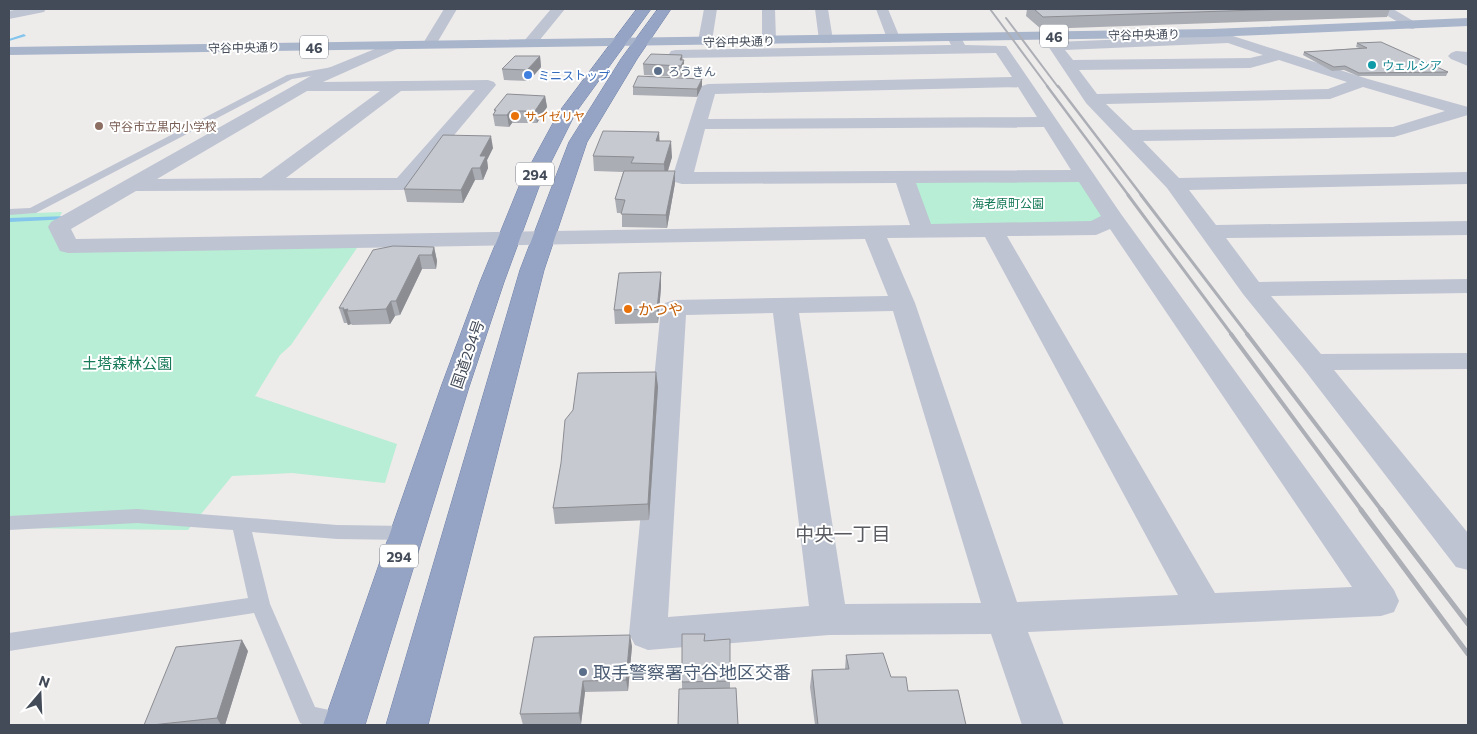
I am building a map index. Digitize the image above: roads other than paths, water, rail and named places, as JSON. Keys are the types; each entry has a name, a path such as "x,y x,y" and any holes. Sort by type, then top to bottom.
{"highway":[{"name":"国道294号","path":"345,724 406,532 508,238 530,184 568,112 644,9"},
{"name":"294","path":"407,725 532,270 578,142 640,42 664,9"}],"main road":[{"name":"守谷中央通り","path":"9,50 893,38 957,43 1220,36 1413,24 1464,24"}],"street":[{"path":"9,15 38,9"},
{"path":"429,45 450,9"},
{"path":"529,44 558,9"},
{"path":"705,41 710,9"},
{"path":"768,9 769,40"},
{"path":"821,9 826,40"},
{"path":"882,9 893,38"},
{"path":"1383,9 1413,24"},
{"path":"1465,112 1362,82 1220,36 1055,46 1092,99 1174,184 1252,289 1313,362 1468,557"},
{"path":"676,54 957,43 1000,49 1113,218 1381,601 1004,618 829,620 648,634 674,308 903,303"},
{"path":"392,46 301,88 59,227 68,246 1096,228 1113,218"},
{"path":"1069,64 1250,63 1279,56"},
{"path":"1468,56 1456,56 1468,61"},
{"path":"1023,82 708,89 682,178 1085,176"},
{"path":"1092,99 1330,94 1362,82"},
{"path":"132,185 403,184 488,85 301,88"},
{"path":"265,185 397,86"},
{"path":"1128,136 1394,132 1465,112"},
{"path":"698,124 1049,122"},
{"path":"904,176 924,232"},
{"path":"1174,184 1468,178"},
{"path":"1209,232 1468,228"},
{"path":"992,230 1204,608"},
{"path":"874,233 903,303 1004,618 1043,725"},
{"path":"1252,289 1468,286"},
{"path":"785,306 829,620"},
{"path":"1313,362 1468,361"}],"lane":[{"path":"9,212 32,211 290,76 339,69"},
{"path":"9,523 137,516 337,532 406,532"},
{"path":"241,525 260,604 308,716 345,724"},
{"path":"9,642 48,638 260,604"}],"waterway":[{"path":"9,40 24,35"},
{"path":"9,220 68,218"}],"railway":[{"path":"990,9 1048,87"},
{"path":"1006,18 1058,87"},
{"path":"1047,86 1129,196"},
{"path":"1058,86 1142,196"},
{"path":"1128,195 1232,335"},
{"path":"1141,195 1248,335"},
{"path":"1231,334 1362,511"},
{"path":"1247,334 1382,511"},
{"path":"1361,510 1468,654"},
{"path":"1381,510 1468,624"}],"place":[{"name":"ウェルシア","path":"1372,65"},
{"name":"ろうきん","path":"658,71"},
{"name":"ミニストップ","path":"528,75"},
{"name":"サイゼリヤ","path":"515,116"},
{"name":"守谷市立黒内小学校","path":"99,126"},
{"name":"かつや","path":"628,309"},
{"name":"取手警察署守谷地区交番","path":"583,672"}],"district":[{"name":"中央一丁目","path":"843,533"}],"park label":[{"name":"海老原町公園","path":"1008,203"},
{"name":"土塔森林公園","path":"127,363"}]}
